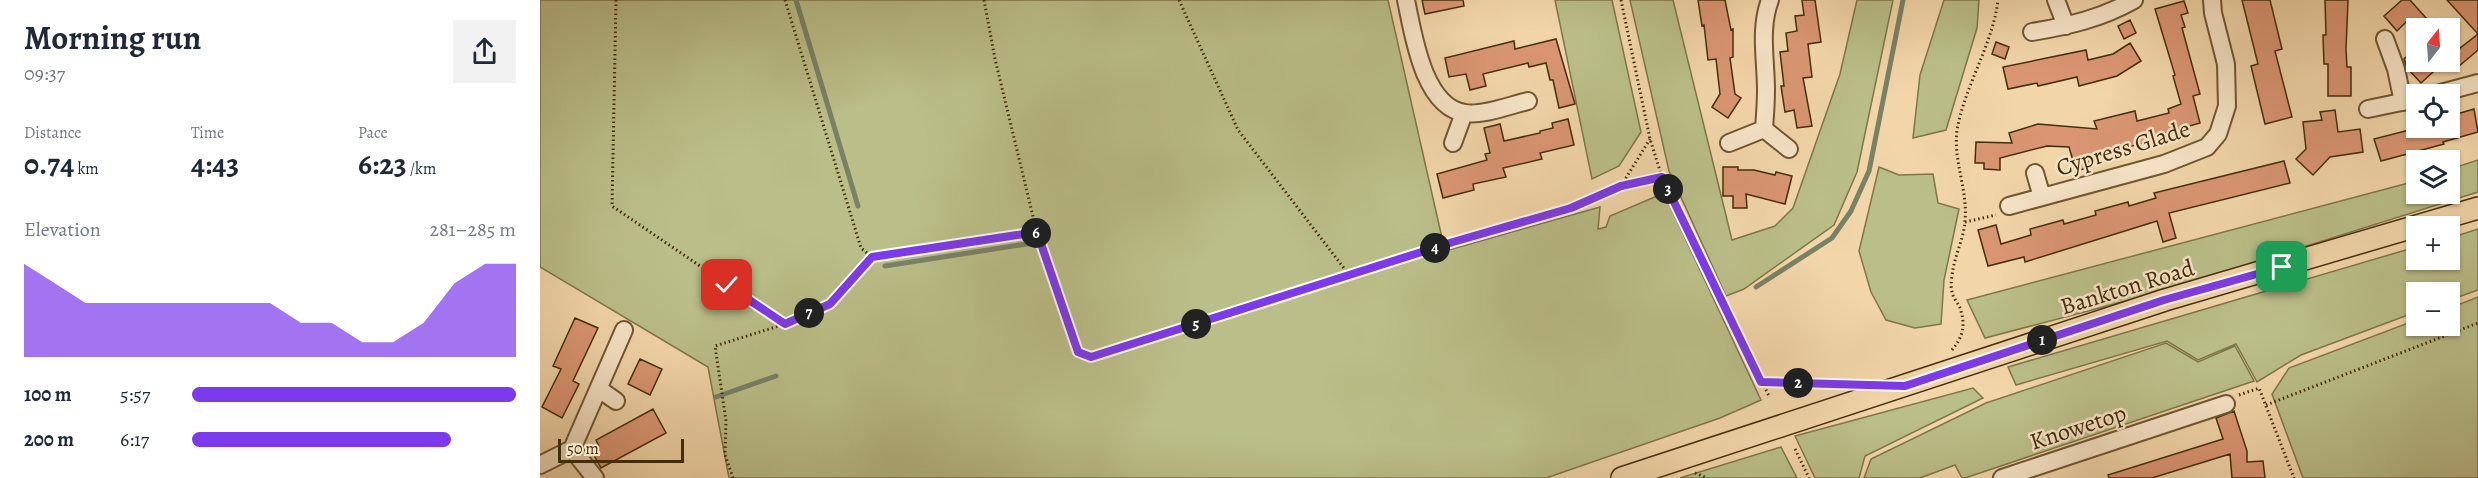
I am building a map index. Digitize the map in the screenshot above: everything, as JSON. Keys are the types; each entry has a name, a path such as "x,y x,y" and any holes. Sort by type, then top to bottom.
{"main road":[{"name":"Bankton Road","path":"1622,478 2164,300 2478,208"}],"street":[{"path":"1406,0 1425,76 1439,97 1464,113 1478,113 1528,101"},
{"path":"1764,129 1766,89 1763,52 1766,9 1770,0"},
{"path":"2056,0 2066,26"},
{"path":"2032,32 2066,26 2109,14 2134,0"},
{"name":"Cypress Glade","path":"2009,206 2178,160 2207,147 2218,134 2227,106 2226,64 2213,13 2212,0"},
{"path":"2385,39 2406,92"},
{"path":"2460,88 2478,83"},
{"path":"2368,109 2406,102"},
{"path":"1453,143 1464,113"},
{"path":"1729,143 1764,129"},
{"path":"1764,129 1789,149"},
{"name":"Cypress Glade","path":"2035,173 2042,198"},
{"path":"540,465 572,449 624,330"},
{"path":"598,388 616,401"},
{"name":"Knowetop","path":"2002,478 2168,418 2226,404"},
{"path":"572,449 595,478"}],"path":[{"path":"616,0 612,206 785,324"},
{"path":"785,0 861,248 872,257"},
{"path":"984,0 1037,232 1078,352 1091,357 1453,242 1571,208 1621,186 1662,177"},
{"path":"1179,0 1238,130 1350,276"},
{"path":"1621,0 1650,139 1662,177 1769,396"},
{"path":"1950,353 1963,337 1960,309 1951,291 1953,271 1965,222 1964,196 1958,169 1957,131 1981,54 1996,19 1998,0"},
{"path":"1621,186 1650,139"},
{"path":"1965,222 2002,214 2009,206"},
{"path":"733,478 725,455 726,421 715,346 785,324 830,304 872,257 1037,232"},
{"path":"2266,405 2478,323"},
{"path":"1761,382 1857,384"},
{"path":"2226,404 2225,400 2259,388 2294,478"},
{"path":"1795,449 1809,478"}],"green space":[{"path":"540,0 1388,0 1445,251 1600,207 1598,229 1606,227 1610,216 1664,193 1761,400 1720,418 1546,478 729,478 708,367 540,267"},
{"path":"1555,0 1612,0 1641,132 1619,166 1592,179"},
{"path":"1630,0 1673,0 1732,240 1775,226 1793,208 1840,74 1857,0 1893,0 1857,172 1834,225 1744,289 1726,296 1669,171"},
{"path":"1944,0 1979,0 1977,28 1946,130 1913,138 1920,75"},
{"path":"2478,160 2478,192 2460,198 2460,166"},
{"path":"1879,167 1899,175 1933,174 1938,203 1959,209 1944,280 1941,324 1915,328 1886,320 1871,292 1859,251"},
{"path":"2406,184 2406,204 2440,204 2164,291 1985,338 1967,300"},
{"path":"2478,229 2478,290 2460,296 2460,282 2406,282 2406,316 2301,355 2257,382 2236,344 2198,360 2167,341 2016,385 2008,367 2406,250 2406,270 2460,270 2460,235"},
{"path":"2478,297 2478,478 2303,478 2272,394 2289,368 2406,324 2406,336 2460,336 2460,304"},
{"path":"2166,343 2198,362 2235,346 2254,381 1965,478 1962,478 1955,465 1920,478 1864,478 1871,459 1986,403"},
{"path":"1973,388 1983,398 1865,456 1859,478 1815,478 1795,436"},
{"path":"1781,447 1797,478 1680,478"}],"building":[{"path":"1422,0 1463,0 1464,6 1425,14"},
{"path":"1698,0 1725,0 1731,30 1733,29 1733,57 1730,58 1735,94 1741,98 1728,118 1712,107 1720,94 1716,59 1708,60 1704,25 1702,26"},
{"path":"1802,0 1815,0 1821,42 1808,44 1812,77 1803,78 1812,126 1797,128 1794,110 1785,112 1781,86 1784,86 1780,52 1788,51 1786,33 1797,31 1795,16 1804,15"},
{"path":"2242,0 2270,0 2282,49 2275,51 2292,117 2265,124 2251,66 2258,64"},
{"path":"2325,0 2348,0 2346,49 2347,67 2351,67 2351,96 2328,96 2328,64 2324,64 2323,35 2326,35"},
{"path":"2402,0 2410,0 2426,18 2406,18 2406,22 2397,31 2384,16"},
{"path":"2447,0 2478,0 2478,34"},
{"path":"2184,1 2188,13 2181,15 2185,27 2182,28 2200,94 2193,96 2200,123 2150,137 2151,141 2087,158 2090,167 2076,171 2069,147 2047,146 2000,158 2000,170 1984,169 1984,163 1975,163 1976,142 2012,143 2009,133 2038,124 2097,129 2094,121 2135,111 2137,121 2169,113 2168,109 2181,104 2173,76 2175,75 2155,9"},
{"path":"2130,20 2136,33 2124,39 2118,26"},
{"path":"2478,34 2478,50 2460,65 2460,48"},
{"path":"1556,39 1575,104 1559,108 1553,80 1550,80 1546,63 1529,67 1528,63 1483,74 1486,86 1470,90 1466,74 1449,77 1445,58 1514,41 1515,49"},
{"path":"1996,42 2009,47 2005,59 1992,54"},
{"path":"2130,43 2141,61 2117,76 2079,86 2077,77 2038,86 2037,83 2008,89 2003,67 2086,50 2088,60 2113,54"},
{"path":"2411,72 2433,72 2421,83"},
{"path":"2474,109 2478,132 2460,137 2460,113"},
{"path":"2335,110 2338,132 2360,129 2363,152 2330,157 2313,175 2296,159 2306,149 2303,122 2322,120 2320,112"},
{"path":"1568,119 1574,145 1540,153 1542,159 1503,168 1506,177 1473,184 1474,190 1443,198 1437,174 1487,160 1485,154 1490,153 1484,128 1500,124 1504,141 1540,133 1540,131 1553,128 1552,123"},
{"path":"2406,131 2406,138 2457,138 2422,150 2406,150 2406,154 2381,161 2374,139"},
{"path":"2284,161 2290,183 2169,213 2176,238 2163,242 2157,221 2025,262 2024,257 1988,266 1978,230 1996,225 2001,244 2031,235 2030,229 2063,220 2064,224 2096,215 2095,211 2128,202 2129,206 2156,198 2154,193"},
{"path":"1723,167 1738,167 1738,170 1754,170 1775,175 1776,172 1792,176 1785,204 1746,194 1747,208 1733,208 1733,196 1723,196"},
{"path":"575,318 598,328 573,381 579,384 562,418 542,407 561,369 553,366"},
{"path":"640,359 662,369 650,395 628,384"},
{"path":"653,409 666,433 601,468 591,450 599,446 596,440"},
{"path":"2234,411 2247,451 2247,462 2263,461 2265,478 2232,478 2230,454 2152,478 2109,478 2108,475 2223,439 2216,418"}],"waterway":[{"path":"796,0 858,206"},
{"path":"1756,287 1832,238 1851,211 1869,171 1903,0"},
{"path":"885,266 1033,243"},
{"path":"716,397 776,376"}],"route":[{"path":"727,285 785,324 830,304 872,257 957,246 1037,232 1078,352 1091,357 1453,242 1571,208 1621,186 1662,177 1761,382 1905,386 2164,300 2282,267"}]}
